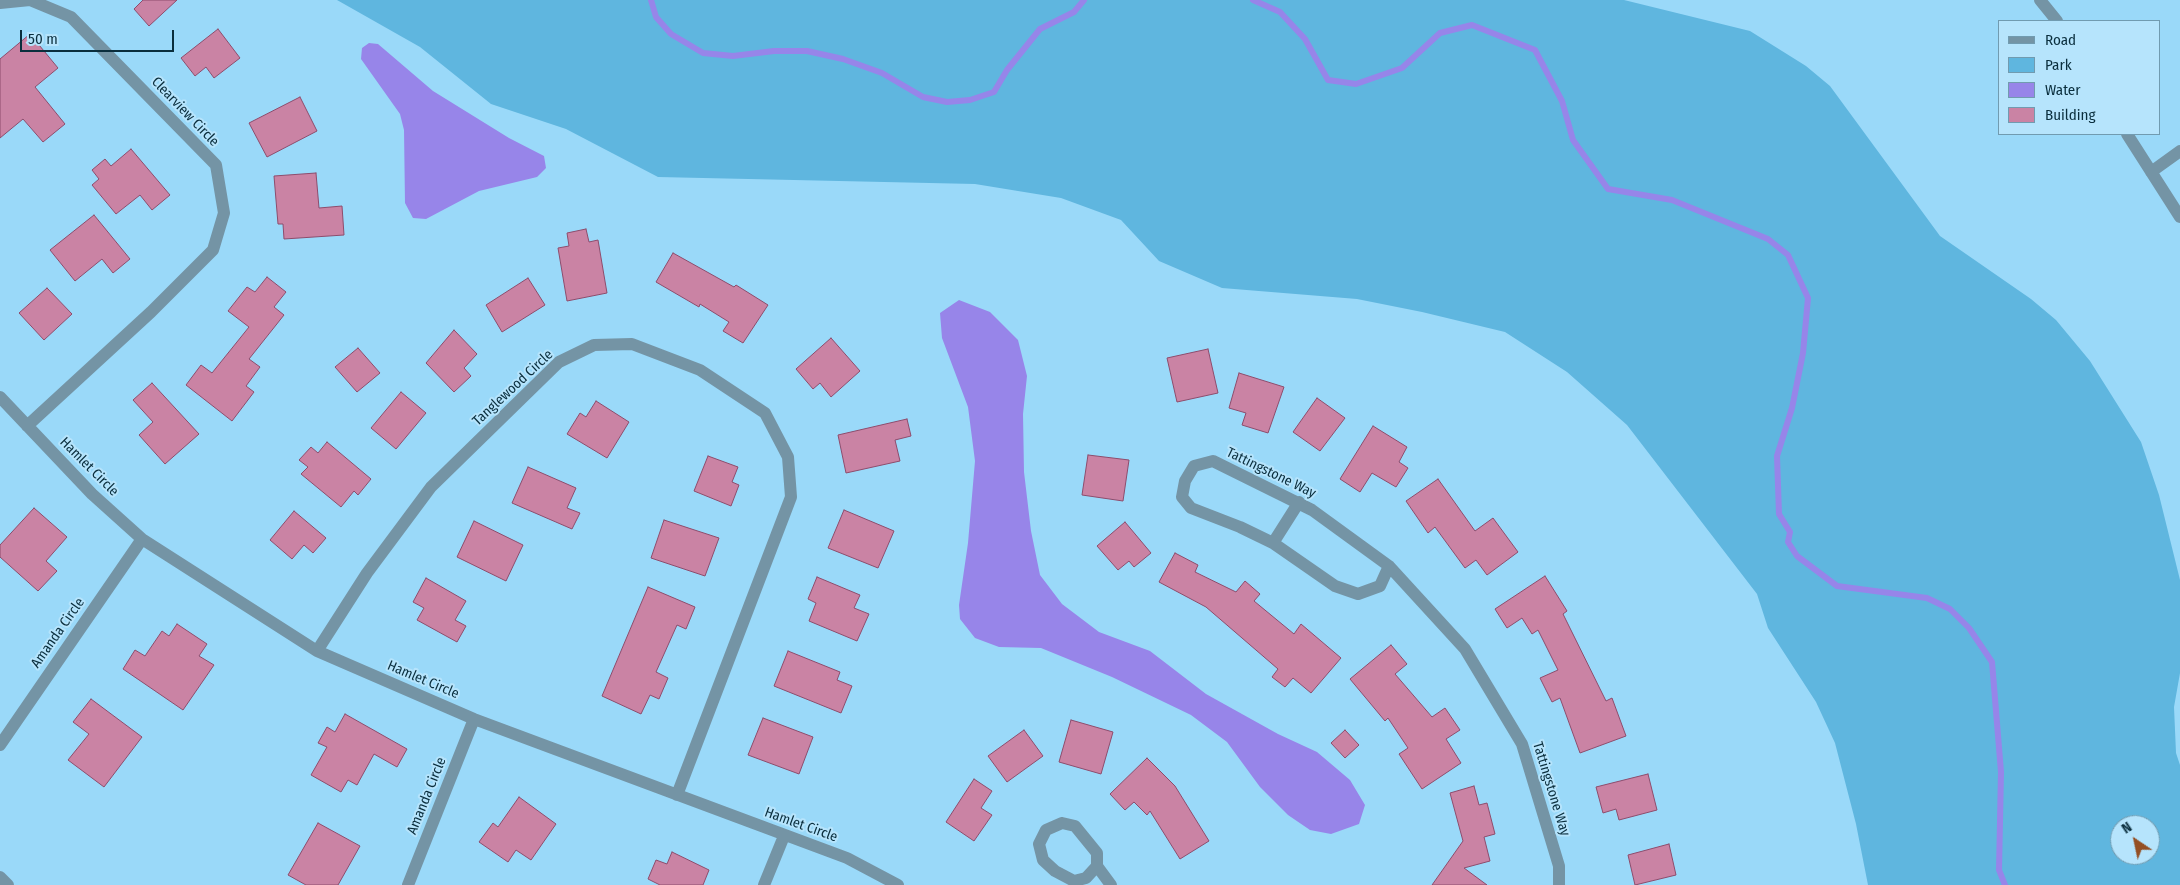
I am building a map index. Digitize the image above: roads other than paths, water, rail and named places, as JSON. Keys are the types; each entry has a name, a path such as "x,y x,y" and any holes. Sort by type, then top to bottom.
{"street":[{"name":"Clearview Circle","path":"0,3 30,0 71,17 216,165 224,213 213,250 151,312 27,426"},
{"path":"2040,0 2055,20"},
{"path":"2128,135 2180,217"},
{"path":"2151,172 2180,151"},
{"name":"Tanglewood Circle","path":"316,651 367,572 431,486 559,362 594,346 632,344 700,370 765,413 788,457 791,497 677,795"},
{"name":"Hamlet Circle","path":"0,397 92,494 142,539 316,651 474,719 847,858 898,885"},
{"name":"Tattingstone Way","path":"1390,566 1380,586 1358,594 1335,586 1272,543 1240,527 1191,508 1182,497 1186,481 1194,466 1213,461 1299,502 1390,566 1464,649 1522,744 1559,866 1559,885"},
{"path":"1272,543 1299,502"},
{"name":"Amanda Circle","path":"0,746 142,539"},
{"name":"Amanda Circle","path":"408,885 474,719"},
{"path":"1097,866 1086,878 1074,881 1056,871 1043,860 1039,844 1046,830 1062,822 1075,826 1097,853 1097,866 1111,885"},
{"path":"764,885 784,836"},
{"path":"0,877 8,885"}],"water":[{"path":"369,43 378,44 433,91 509,138 544,156 546,168 537,177 479,191 426,219 413,218 405,203 404,130 400,114 361,59 362,48"},
{"path":"959,300 990,312 1018,340 1027,376 1023,414 1024,472 1031,531 1040,575 1062,604 1099,632 1150,651 1206,694 1278,734 1317,752 1350,780 1365,805 1359,824 1331,834 1310,830 1288,815 1260,787 1227,742 1191,715 1112,677 1041,648 999,647 975,638 960,619 959,605 968,543 975,461 968,407 942,338 940,313"}],"waterway":[{"path":"651,0 656,17 671,34 703,53 733,56 774,51 807,51 843,59 882,73 923,97 947,102 970,100 994,92 1007,70 1040,29 1074,12 1084,0"},
{"path":"1253,0 1280,12 1305,39 1328,80 1356,84 1402,68 1440,33 1472,25 1535,50 1562,101 1573,140 1608,189 1672,200 1768,239 1788,255 1808,298 1803,353 1792,408 1777,456 1779,514 1790,532 1788,542 1797,556 1837,586 1927,598 1950,609 1969,628 1992,662 2001,772 1999,870 2005,885"}]}
